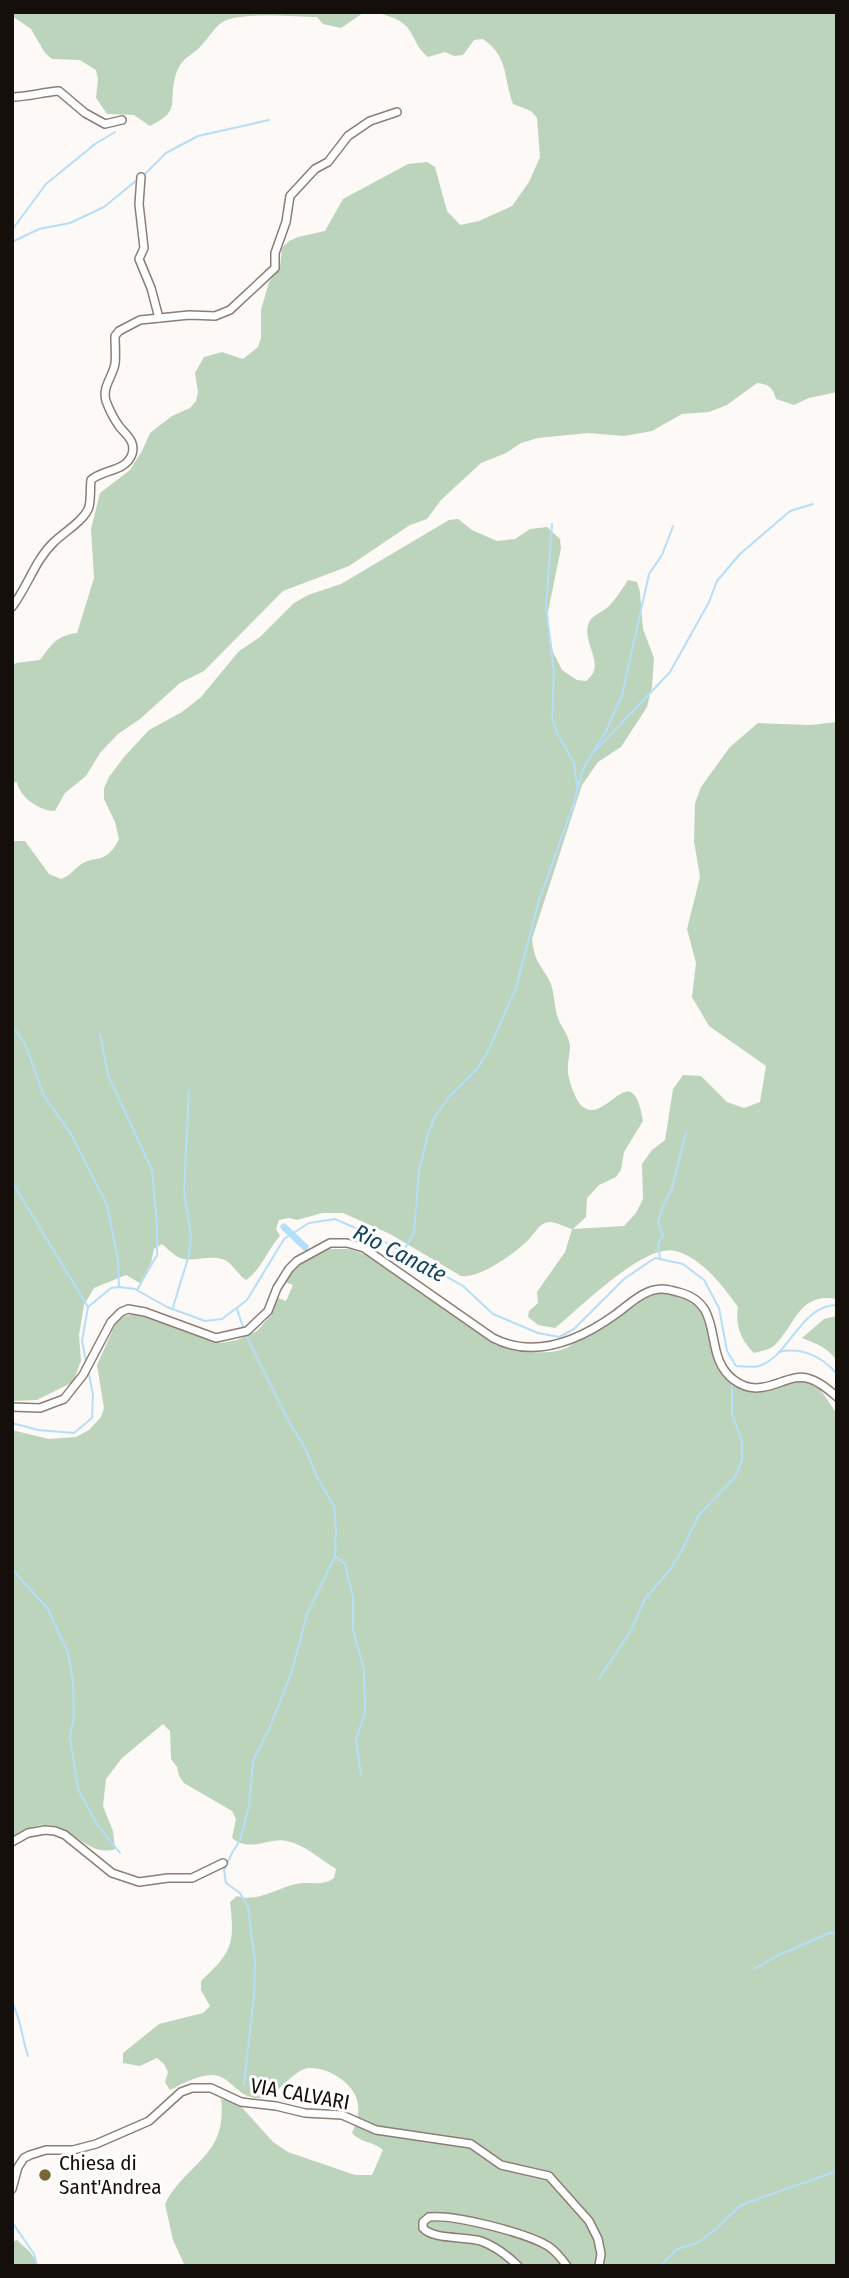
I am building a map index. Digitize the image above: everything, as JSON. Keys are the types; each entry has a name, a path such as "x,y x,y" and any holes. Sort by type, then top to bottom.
{"street":[{"path":"12,97 59,91 85,113 105,124 122,120"},
{"path":"12,607 52,544 89,508 91,480 96,475 127,463 132,453 129,435 120,427 105,397 105,387 115,362 115,336 140,320 215,316 230,310 275,268 275,253 286,222 290,196 315,169 328,162 348,136 370,121 397,112"},
{"path":"141,177 139,204 144,248 139,259 159,318"},
{"path":"12,1407 40,1408 54,1404 70,1393 83,1375 111,1322 128,1309 145,1312 216,1338 247,1331 268,1311 277,1287 297,1261 320,1247 338,1242 364,1248 504,1344 544,1348 558,1346 613,1316 638,1297 658,1289 688,1294 702,1304 708,1315 720,1365 734,1381 759,1388 804,1377 837,1397"},
{"path":"12,1842 28,1833 55,1831 65,1835 112,1874 139,1882 192,1878 223,1863"},
{"name":"VIA CALVARI","path":"12,2189 16,2172 24,2158 46,2150 73,2150 92,2146 152,2119 181,2092 192,2088 211,2088 241,2102 276,2106 293,2112 342,2115 376,2130 471,2144 501,2165 550,2176 589,2221 598,2239 601,2254 599,2266"},
{"path":"518,2266 491,2246 479,2241 429,2234 423,2228 423,2222 429,2217 444,2217 515,2232 549,2246 567,2266"}],"green space":[{"path":"12,12 368,12 341,28 323,24 317,17 253,16 229,19 221,23 181,64 176,74 170,110 150,126 134,115 107,114 96,98 96,70 80,60 52,59 45,53 31,29 12,16"},
{"path":"374,12 837,12 837,392 809,398 794,405 776,399 770,387 757,383 727,405 709,412 682,414 652,431 624,436 588,433 538,438 521,443 506,453 481,463 441,500 427,519 410,525 349,566 283,591 204,671 180,683 140,719 118,734 100,753 86,776 65,793 55,811 43,809 26,798 17,782 12,783 12,666 40,660 55,642 64,636 77,633 94,578 91,529 100,493 130,470 150,433 172,416 190,408 196,401 198,392 195,373 204,357 222,352 243,359 258,347 261,338 261,310 269,282 280,267 282,248 298,237 325,231 343,199 408,164 427,162 435,167 447,211 460,225 479,221 512,206 529,182 540,157 537,118 531,111 513,104 501,60 483,39 474,40 463,55 454,56 445,52 428,57 404,24"},
{"path":"458,519 472,530 497,541 515,539 530,529 547,527 560,539 561,548 548,612 553,652 562,670 577,680 586,681 592,675 595,662 587,633 589,622 611,604 628,580 637,582 643,629 654,658 652,687 647,707 621,747 598,762 582,785 532,939 536,958 551,984 557,1016 569,1042 568,1073 578,1101 583,1107 592,1110 626,1092 632,1093 638,1102 643,1121 624,1152 621,1170 616,1177 599,1185 587,1198 586,1217 573,1229 624,1226 636,1213 643,1199 642,1164 652,1150 665,1140 673,1089 683,1075 701,1076 727,1102 744,1108 760,1102 766,1066 709,1026 692,997 696,963 687,929 700,877 694,841 695,803 701,787 730,747 758,723 810,725 837,722 837,1299 824,1298 806,1305 775,1345 754,1353 740,1332 738,1307 718,1282 685,1254 662,1251 647,1257 613,1279 555,1328 538,1325 528,1317 529,1311 538,1303 537,1292 565,1252 572,1229 546,1222 507,1258 477,1273 461,1276 390,1234 343,1213 322,1213 297,1220 279,1220 276,1229 280,1236 256,1271 246,1280 225,1260 180,1258 162,1244 154,1249 151,1263 140,1283 126,1275 94,1288 84,1305 79,1335 81,1361 73,1382 37,1400 12,1401 12,841 25,841 49,874 61,879 85,862 109,853 119,839 115,822 104,799 104,788 124,757 149,730 182,712 201,697 239,651 260,637 294,603 308,595 341,584 449,520"},
{"path":"330,1249 349,1249 367,1255 496,1345 515,1350 561,1350 650,1296 661,1293 675,1294 696,1302 703,1310 715,1356 726,1377 737,1385 759,1390 798,1382 814,1384 837,1413 837,2266 185,2266 173,2240 165,2204 212,2147 221,2118 221,2099 239,2104 273,2142 288,2152 355,2175 372,2175 383,2150 352,2133 358,2111 353,2091 341,2079 317,2068 302,2070 270,2095 257,2098 242,2093 215,2075 194,2079 170,2090 165,2082 168,2072 157,2058 140,2066 123,2063 123,2053 159,2024 203,2013 210,2006 201,1990 201,1981 219,1962 229,1946 232,1928 230,1902 237,1896 252,1898 296,1884 325,1882 334,1878 336,1869 306,1849 287,1841 246,1844 232,1838 236,1819 232,1811 184,1783 171,1759 170,1731 163,1724 122,1758 106,1779 103,1806 113,1831 115,1849 96,1849 54,1826 36,1826 12,1837 12,1430 49,1439 76,1437 89,1430 101,1417 104,1408 97,1365 116,1323 125,1316 138,1314 221,1343 237,1340 257,1331 271,1315 278,1298 286,1301 293,1285 285,1282 298,1265"},
{"path":"836,1316 837,1361 826,1349 802,1338 824,1319"},
{"path":"17,2240 30,2252 39,2266 12,2266 12,2242"}],"waterway":[{"path":"142,177 166,153 198,136 269,120"},
{"path":"12,230 46,184 95,144 115,132"},
{"path":"12,242 39,229 70,223 104,207 137,180"},
{"path":"596,750 670,672 709,602 717,581 740,554 790,511 813,504"},
{"path":"552,524 546,608 554,671 552,717 558,735 574,763 577,786"},
{"path":"403,1252 414,1232 419,1172 427,1137 435,1116 449,1097 478,1068 516,988 539,900 573,806 583,769 606,731 622,695 649,574 662,555 673,526"},
{"path":"12,1025 26,1046 44,1096 71,1134 107,1205 118,1260 119,1286"},
{"path":"100,1034 108,1075 152,1170 157,1255 137,1290"},
{"path":"173,1307 189,1255 191,1235 184,1191 189,1091"},
{"path":"660,1258 658,1244 663,1235 658,1222 672,1188 686,1133"},
{"path":"12,1182 88,1307"},
{"name":"Rio Canate","path":"86,1361 82,1341 88,1307 111,1288 135,1289 167,1307 205,1321 222,1319 247,1300 284,1239 309,1223 335,1219 378,1238 463,1286 493,1314 538,1333 559,1337 574,1329 624,1279 655,1258 683,1264 704,1280 719,1308 727,1351 736,1366 757,1367 770,1361 814,1313 824,1307 837,1305"},
{"name":"Rio Canate","path":"284,1227 305,1247"},
{"path":"237,1309 244,1330"},
{"path":"244,2085 255,1962 248,1907 240,1893 226,1883 224,1870 240,1840 249,1806 253,1761 292,1671 307,1614 335,1556 336,1528 334,1506 246,1335"},
{"path":"779,1352 811,1354 825,1362 837,1374"},
{"name":"Rio Canate","path":"12,1423 38,1430 74,1433 92,1418 93,1395 88,1369"},
{"path":"598,1680 630,1632 645,1599 681,1552 699,1515 735,1477 742,1461 742,1441 732,1414 732,1381"},
{"path":"335,1556 345,1564 353,1597 353,1630 364,1669 365,1712 356,1740 361,1776"},
{"path":"12,1569 48,1609 68,1653 73,1681 74,1716 70,1737 78,1789 96,1823 120,1853"},
{"path":"754,1969 829,1933 837,1933"},
{"path":"12,2002 28,2056"},
{"path":"660,2266 677,2249 697,2243 716,2229 741,2205 837,2171"},
{"path":"12,2222 34,2254 37,2266"}],"place":[{"name":"Chiesa di Sant'Andrea","path":"45,2175"}]}
